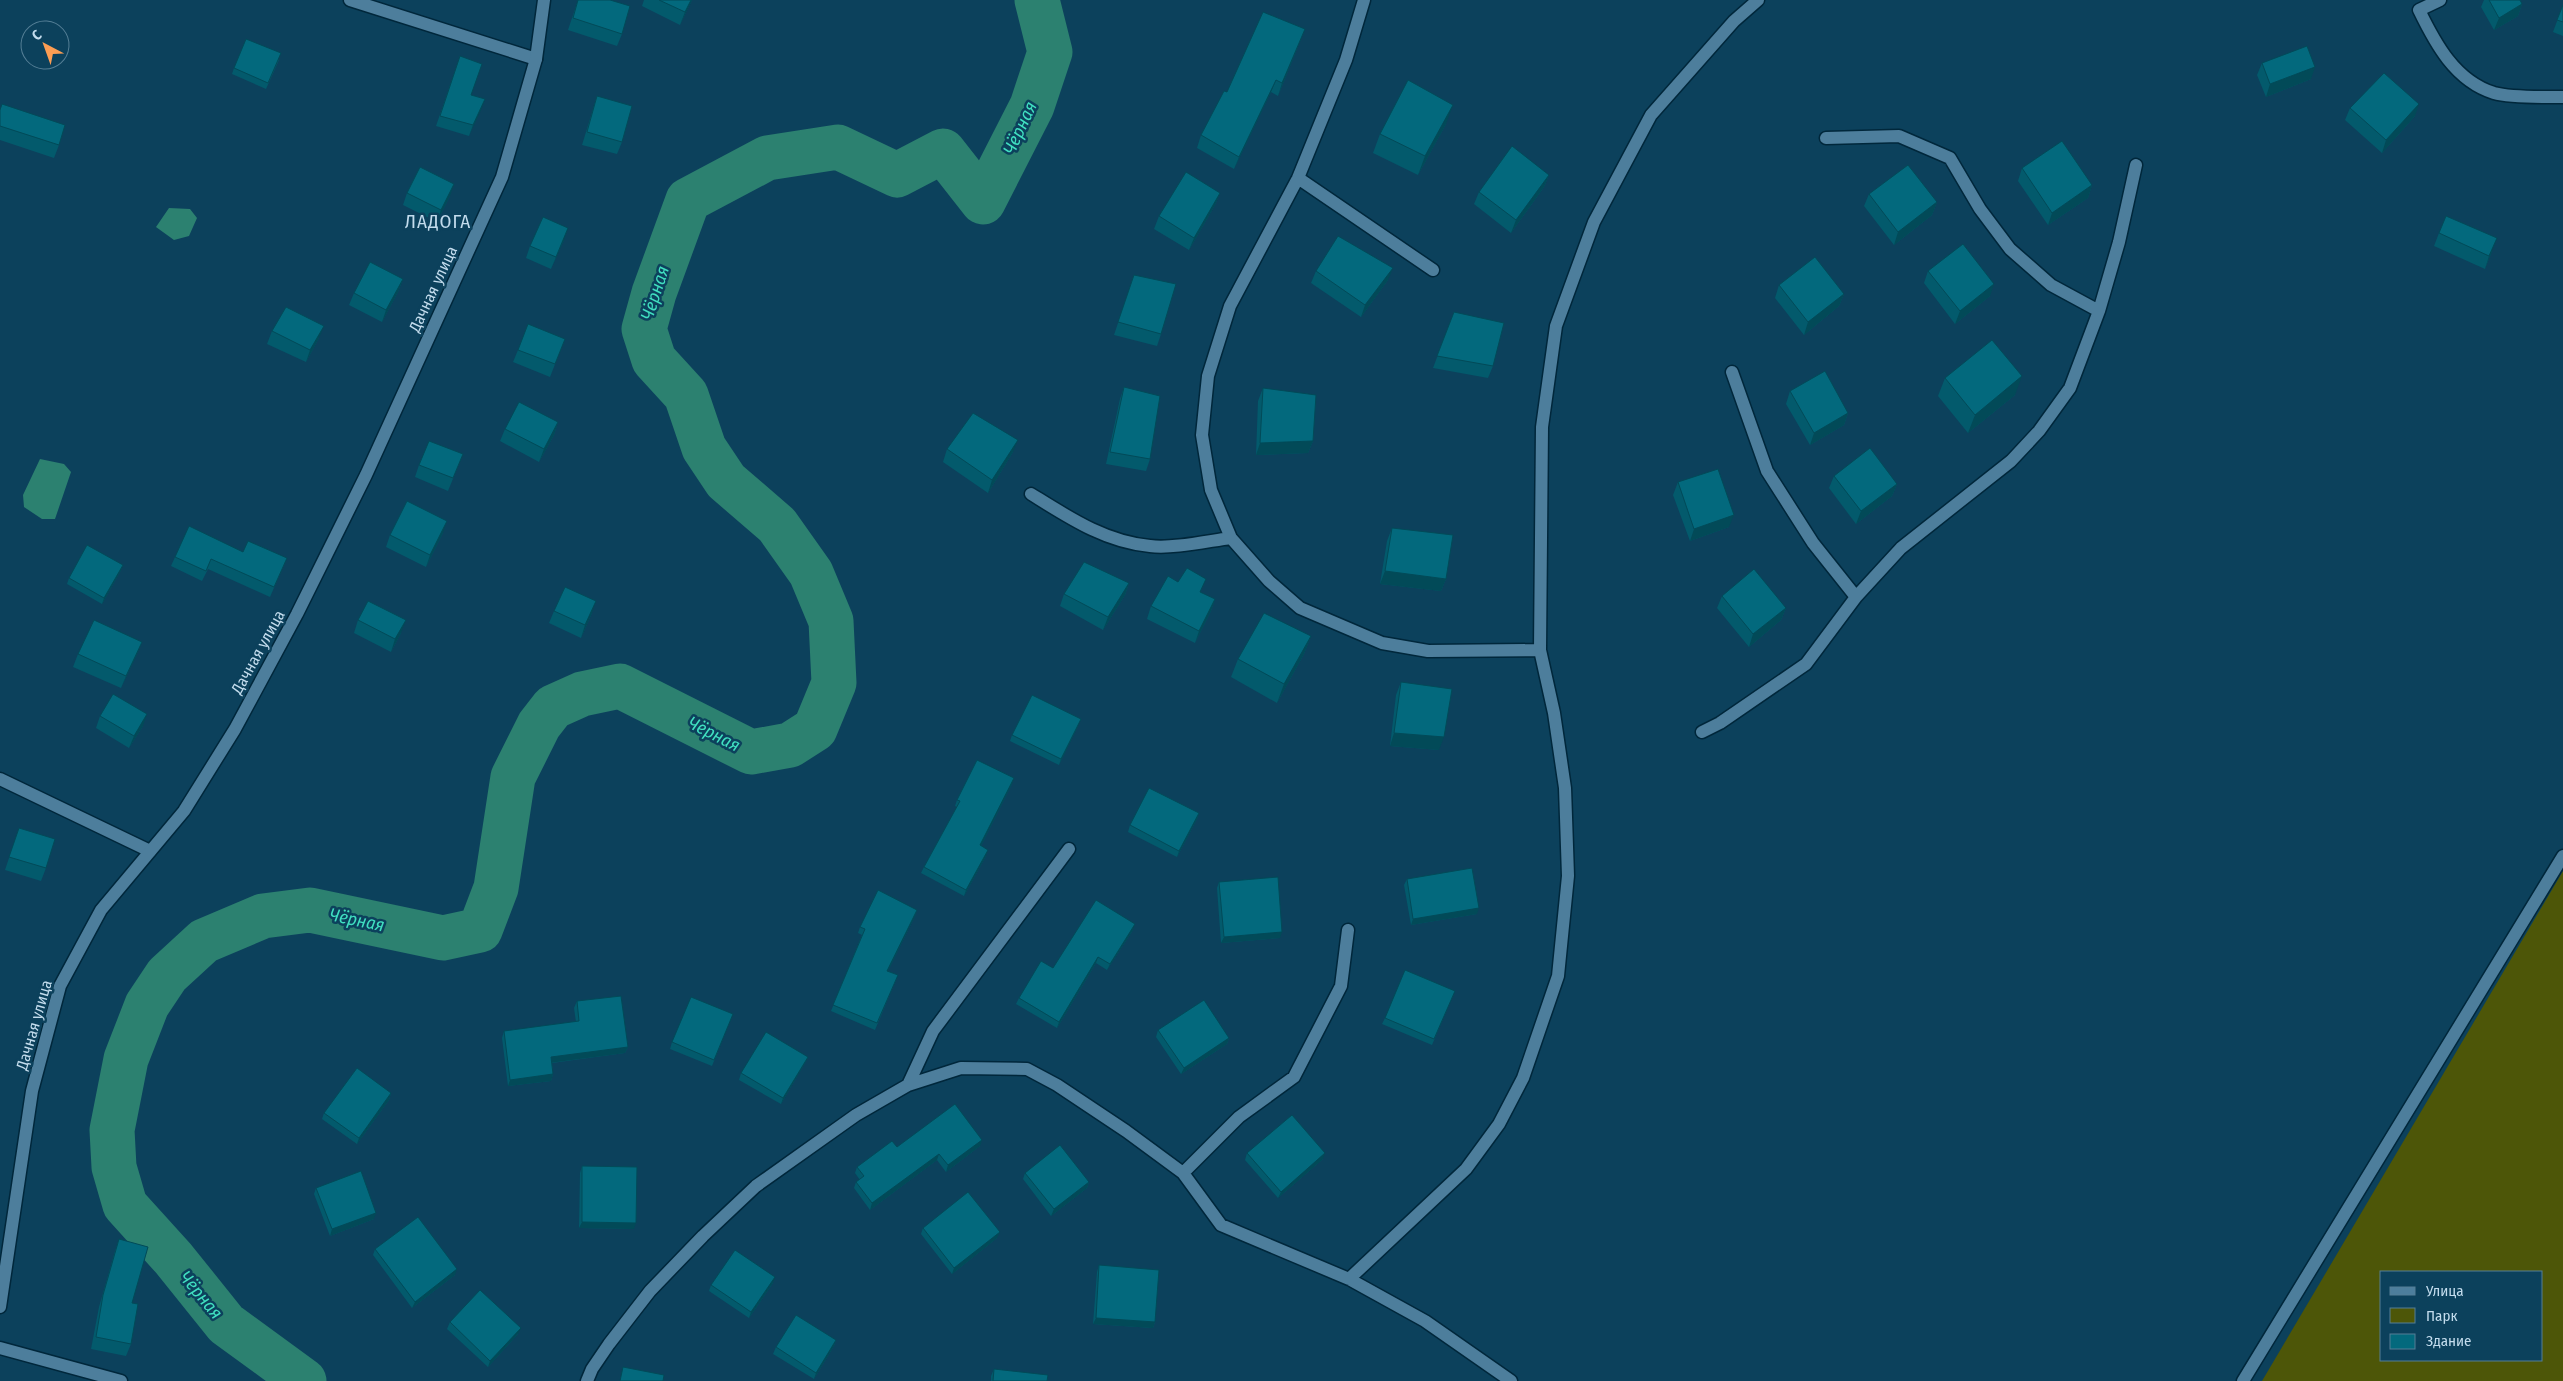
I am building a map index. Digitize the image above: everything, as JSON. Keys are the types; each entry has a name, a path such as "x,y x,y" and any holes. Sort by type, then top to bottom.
{"street":[{"path":"350,0 536,59"},
{"name":"Дачная улица","path":"0,1307 32,1091 60,986 101,910 184,811 235,729 297,614 366,475 502,176 536,59 544,0"},
{"path":"1364,0 1346,60 1298,178 1230,306 1208,376 1202,435 1211,490 1231,538 1270,581 1300,608 1382,643 1428,651 1540,650"},
{"path":"1349,1279 1466,1169 1499,1124 1523,1078 1558,976 1568,876 1564,788 1554,714 1540,650 1542,427 1556,326 1594,222 1651,115 1734,21 1758,0"},
{"path":"2440,0 2419,10 2438,48 2468,81 2495,93 2563,98"},
{"path":"1826,138 1899,136 1950,158 1980,209 2010,249 2051,285 2099,311"},
{"path":"1702,732 1720,723 1806,664 1856,597 1901,548 2011,461 2039,431 2070,388 2099,311 2119,242 2136,165"},
{"path":"1298,178 1433,270"},
{"path":"1732,372 1767,471 1813,543 1856,597"},
{"path":"1031,494 1076,522 1120,541 1152,547 1231,538"},
{"path":"0,779 150,851"},
{"path":"908,1085 933,1032 1070,849"},
{"path":"2243,1381 2563,856"},
{"path":"1183,1173 1239,1117 1294,1077 1341,986 1348,930"},
{"path":"587,1381 592,1369 609,1344 650,1291 703,1236 756,1186 856,1115 908,1085 961,1068 1026,1069 1057,1085 1126,1131 1183,1173 1221,1225 1349,1279 1426,1320 1511,1381"},
{"path":"0,1348 120,1381"}],"green space":[{"path":"2563,871 2563,1381 2262,1381"}],"shaded area":[{"path":"169,208 190,209 197,218 189,236 174,240 156,227"},
{"path":"40,459 64,464 71,472 55,519 42,519 24,507 23,495"}],"building":[{"path":"578,0 610,0 630,6 622,34 573,18"},
{"path":"659,0 691,0 685,12"},
{"path":"2489,0 2520,0 2522,4 2499,18"},
{"path":"2563,5 2563,22 2557,20"},
{"path":"1263,12 1305,29 1282,83 1276,80 1239,157 1201,135 1224,91 1227,92"},
{"path":"246,39 281,53 268,83 234,68"},
{"path":"2307,46 2315,67 2270,84 2262,63"},
{"path":"460,56 482,64 471,95 485,99 473,125 440,116"},
{"path":"2384,73 2419,104 2386,140 2350,108"},
{"path":"1408,80 1453,105 1425,156 1380,134"},
{"path":"597,96 632,106 622,142 587,132"},
{"path":"2,104 65,125 59,145 0,126"},
{"path":"2062,141 2092,185 2052,213 2022,168"},
{"path":"1512,146 1549,175 1516,220 1479,192"},
{"path":"1908,165 1937,202 1898,232 1869,194"},
{"path":"420,167 454,184 441,210 407,193"},
{"path":"1186,172 1220,193 1194,238 1159,216"},
{"path":"2446,216 2497,238 2489,256 2439,233"},
{"path":"543,217 568,228 556,257 530,246"},
{"path":"1338,236 1393,268 1365,305 1316,271"},
{"path":"1963,244 1994,284 1960,311 1928,271"},
{"path":"1815,257 1844,294 1808,322 1779,285"},
{"path":"370,262 403,279 386,310 354,293"},
{"path":"1134,275 1176,284 1161,334 1118,322"},
{"path":"286,307 324,326 310,350 272,331"},
{"path":"1454,312 1504,323 1493,366 1437,356"},
{"path":"528,324 565,339 555,364 518,350"},
{"path":"1992,340 2022,376 1975,415 1945,378"},
{"path":"1825,371 1848,413 1814,433 1790,391"},
{"path":"1124,387 1160,396 1150,459 1110,452"},
{"path":"1263,388 1316,395 1313,441 1260,443"},
{"path":"519,402 558,422 544,449 505,429"},
{"path":"973,413 1018,440 992,480 947,449"},
{"path":"429,441 463,454 453,478 419,465"},
{"path":"1870,448 1897,484 1861,511 1834,476"},
{"path":"1718,469 1734,515 1694,529 1678,482"},
{"path":"407,501 447,521 430,555 390,535"},
{"path":"189,526 243,552 248,541 287,558 274,587 211,559 206,571 175,557"},
{"path":"1392,528 1453,535 1446,579 1385,571"},
{"path":"87,545 123,565 104,598 69,578"},
{"path":"1084,562 1129,583 1108,617 1064,594"},
{"path":"1187,568 1206,579 1200,592 1215,599 1199,631 1151,606 1168,576 1178,582"},
{"path":"1754,569 1786,608 1753,634 1722,596"},
{"path":"565,587 596,601 585,625 554,611"},
{"path":"368,601 406,620 395,639 358,620"},
{"path":"1264,613 1311,636 1284,684 1238,659"},
{"path":"94,620 142,642 126,676 78,654"},
{"path":"1401,682 1452,689 1444,737 1394,733"},
{"path":"113,694 147,714 134,736 100,716"},
{"path":"1032,695 1081,719 1061,759 1012,735"},
{"path":"977,760 1014,778 980,845 988,850 966,890 924,867 960,801 957,800"},
{"path":"1149,788 1199,813 1179,851 1130,825"},
{"path":"19,828 55,839 46,868 9,857"},
{"path":"1472,868 1479,908 1413,919 1407,879"},
{"path":"1278,877 1282,932 1224,937 1219,882"},
{"path":"878,890 917,910 887,971 898,975 877,1023 833,1005 865,929 860,927"},
{"path":"1096,900 1135,924 1110,964 1098,957 1059,1022 1019,998 1041,961 1053,968"},
{"path":"1405,970 1455,991 1434,1039 1385,1018"},
{"path":"621,996 628,1047 551,1057 553,1074 510,1080 504,1031 579,1021 577,1001"},
{"path":"691,997 733,1014 714,1060 672,1042"},
{"path":"1204,1000 1229,1038 1184,1068 1158,1030"},
{"path":"766,1032 808,1057 783,1098 741,1073"},
{"path":"357,1068 391,1093 359,1138 324,1113"},
{"path":"955,1104 982,1140 948,1165 939,1154 872,1203 856,1182 864,1176 857,1167 892,1141 897,1147"},
{"path":"1292,1115 1325,1153 1281,1192 1247,1153"},
{"path":"1060,1145 1089,1182 1054,1209 1025,1173"},
{"path":"582,1166 637,1167 636,1223 582,1222"},
{"path":"361,1171 376,1213 332,1229 316,1188"},
{"path":"968,1192 1000,1232 954,1268 923,1228"},
{"path":"418,1217 457,1269 415,1302 375,1249"},
{"path":"119,1239 148,1247 132,1303 138,1304 131,1344 96,1337 103,1295"},
{"path":"735,1250 775,1277 751,1312 711,1285"},
{"path":"1099,1265 1159,1270 1155,1322 1096,1318"},
{"path":"480,1290 521,1328 490,1361 450,1322"},
{"path":"796,1315 836,1340 816,1373 776,1347"},
{"path":"623,1367 664,1375 663,1381 620,1381"},
{"path":"994,1369 1048,1375 1047,1381 993,1381"}],"waterway":[{"name":"Чёрная","path":"304,1381 226,1324 173,1258 125,1205 114,1167 112,1130 126,1059 147,1005 167,975 204,941 263,916 310,910 443,938 480,930 496,888 513,777 539,725 553,707 582,694 620,686 751,752 790,745 815,729 834,683 831,621 811,573 777,525 726,481 704,448 686,395 654,360 644,329 654,293 688,200 767,158 838,147 897,175 943,151 983,202 1032,106 1050,52 1037,0"}],"district":[{"name":"ЛАДОГА","path":"438,221"}]}
